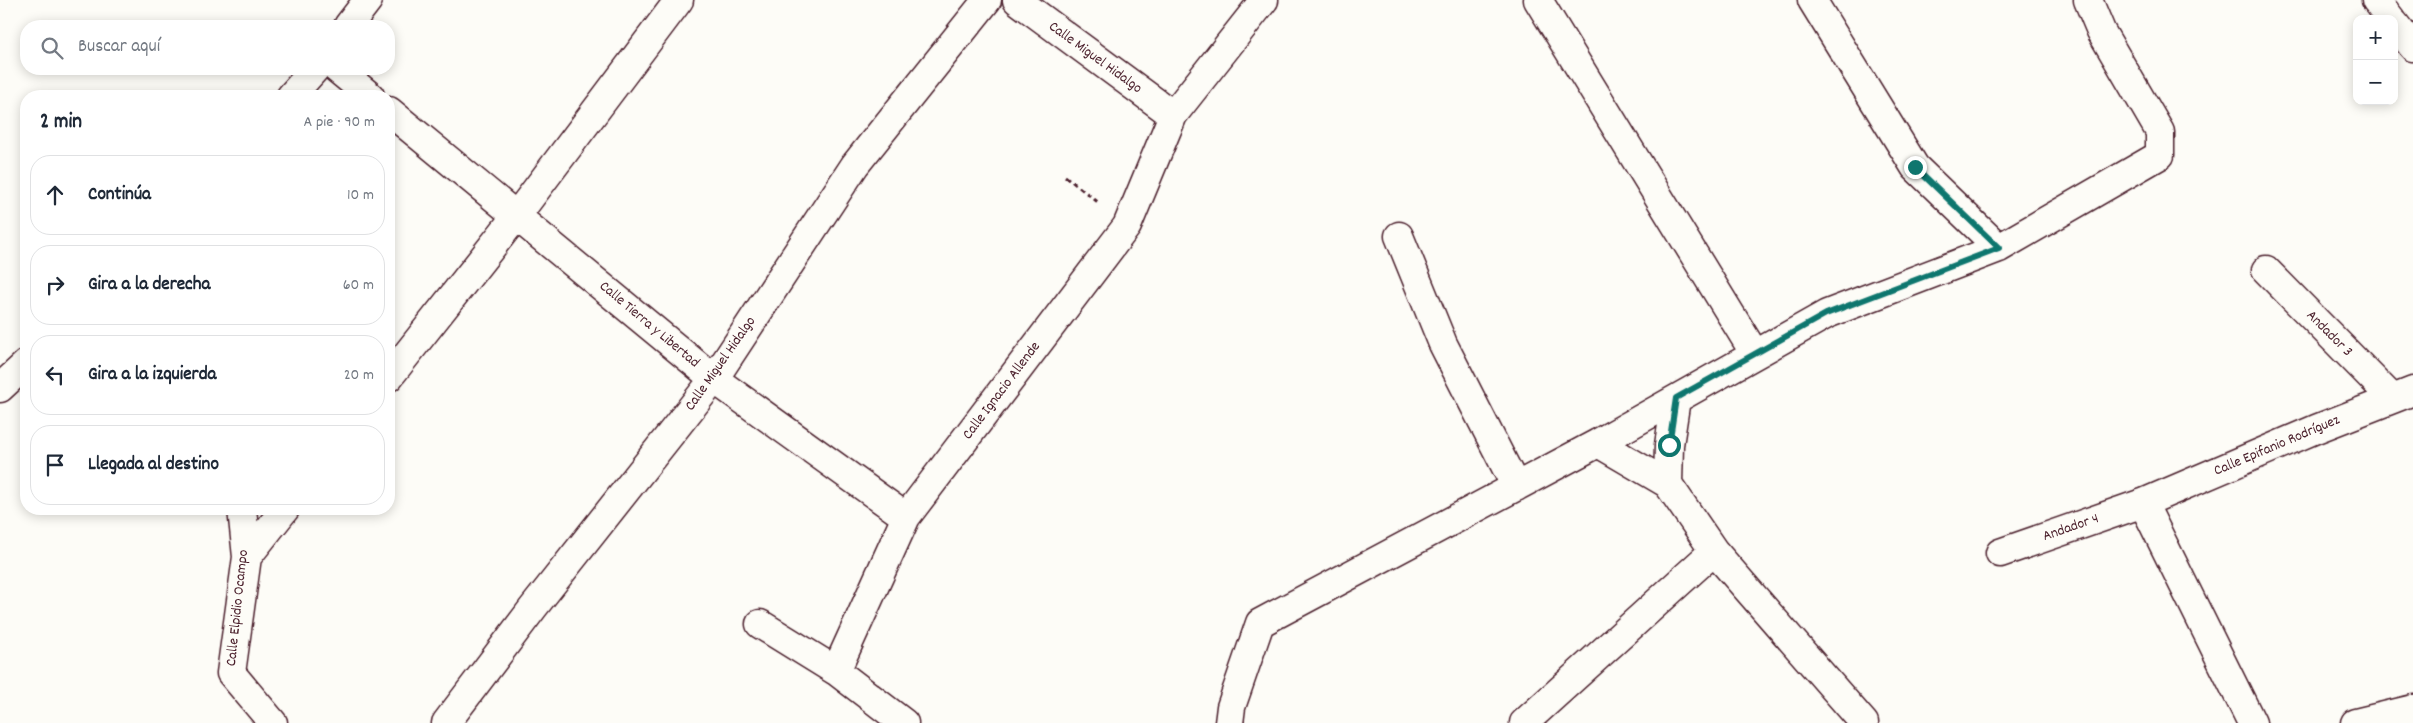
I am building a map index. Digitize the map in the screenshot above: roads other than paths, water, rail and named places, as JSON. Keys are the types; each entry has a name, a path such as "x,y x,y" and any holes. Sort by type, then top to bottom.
{"street":[{"path":"353,20 368,0"},
{"path":"395,369 517,216 679,0"},
{"name":"Calle Miguel Hidalgo","path":"446,723 714,379 855,165 987,0"},
{"name":"Calle Miguel Hidalgo","path":"1017,0 1173,115"},
{"name":"Calle Ignacio Allende","path":"836,671 906,517 1127,226 1173,115 1264,0"},
{"path":"1538,0 1754,354"},
{"path":"1812,0 1915,167 1999,248"},
{"path":"1229,723 1231,707 1260,623 1598,443 1826,314 1999,248 2160,155 2160,132 2101,31 2088,0"},
{"path":"2376,0 2388,15"},
{"path":"2398,28 2413,47"},
{"path":"296,90 310,75"},
{"path":"344,75 363,90"},
{"name":"Calle Tierra y Libertad","path":"395,116 714,379 906,517"},
{"path":"1398,236 1444,344 1516,487"},
{"name":"Andador 3","path":"2266,270 2403,394"},
{"path":"0,388 20,370"},
{"name":"Calle Epifanio Rodríguez","path":"2143,503 2403,394"},
{"path":"1668,484 1669,445 1676,398"},
{"path":"1598,443 1668,484 1714,551 1864,723"},
{"path":"2143,503 2252,723"},
{"name":"Andador 4","path":"2000,553 2143,503"},
{"name":"Calle Elpidio Ocampo","path":"243,515 247,557 231,672 273,723"},
{"path":"247,557 279,515"},
{"path":"1524,723 1714,551"},
{"path":"760,624 836,671 904,723"},
{"path":"2355,723 2413,709"}]}
